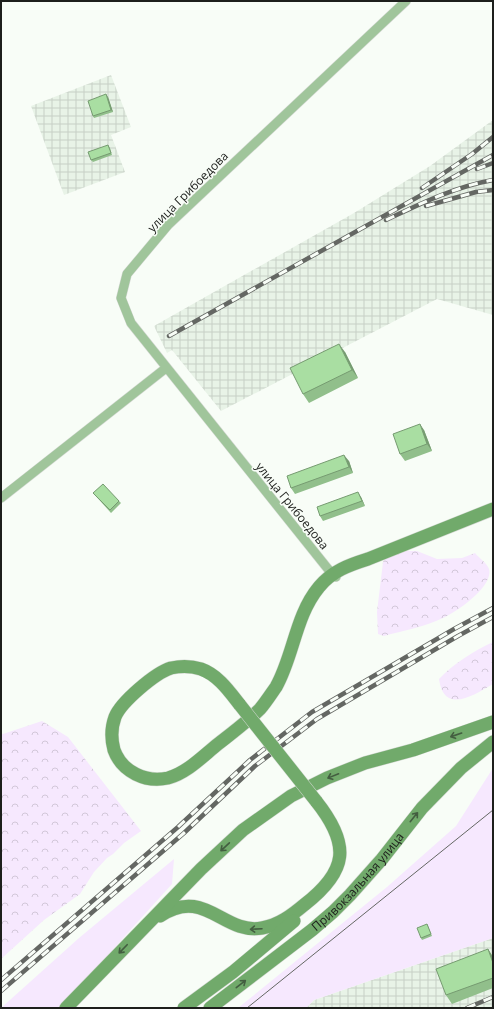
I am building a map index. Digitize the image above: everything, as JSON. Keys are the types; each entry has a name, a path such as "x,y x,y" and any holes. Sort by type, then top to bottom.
{"main road":[{"path":"184,1008 233,972 329,893 339,879 345,866 345,838 336,819 318,799 243,703 224,676 211,666 190,660 168,663 160,666 138,682 120,698 113,707 106,725 105,734 109,753 113,762 124,775 132,780 155,786 179,780 197,769 247,729 271,705 289,674 309,614 324,590 335,577 368,559 493,509"},
{"path":"66,1008 201,869 244,830 291,796 327,778 365,763 413,750 493,722"},
{"name":"Привокзальная улица","path":"210,1008 312,930 333,912 350,896 422,808 461,768 493,742"},
{"path":"138,933 162,915 173,909 186,906 212,912 238,927 252,930 264,928 281,922 298,910 324,888 334,876 340,858 340,846 336,832 318,799"}],"street":[{"name":"улица Грибоедова","path":"335,577 131,323 122,298 126,274 168,225 406,1"},
{"path":"1,498 166,368"}],"shaded area":[{"path":"111,75 131,127 111,135 125,172 64,195 31,106"},
{"path":"493,120 493,315 437,299 221,411 172,350 167,353 154,326 354,213 430,166"},
{"path":"493,938 493,1008 306,1008 314,1000"}],"green space":[{"path":"406,551 417,551 437,559 462,558 475,553 488,567 489,576 486,583 473,598 449,615 437,621 384,636 378,634 377,612 383,562 387,556"},
{"path":"493,642 493,684 469,697 453,699 447,697 442,690 439,679 464,658"},
{"path":"42,721 68,737 141,831 107,858 94,872 80,894 44,920 1,959 1,733 3,734"},
{"path":"493,768 493,938 314,1000 306,1008 238,1008 387,887 456,826"},
{"path":"174,859 172,884 60,1008 1,1008 79,938"}],"building":[{"path":"106,94 111,110 93,116 88,101"},
{"path":"108,145 111,153 91,160 88,152"},
{"path":"339,344 352,370 303,394 290,368"},
{"path":"420,424 427,444 400,454 393,434"},
{"path":"344,455 349,467 291,488 287,476"},
{"path":"103,484 119,501 110,510 93,493"},
{"path":"358,492 362,501 320,516 317,507"},
{"path":"427,924 431,934 421,938 417,928"},
{"path":"488,949 493,963 493,978 446,995 436,969"}],"tram line":[{"path":"247,1008 493,810"}],"railway":[{"path":"422,188 472,154 493,137"},
{"path":"169,336 493,155"},
{"path":"477,169 493,163"},
{"path":"386,220 451,191 493,180"},
{"path":"426,206 476,192 493,190"},
{"path":"1,980 178,827 250,760 312,712 454,629 493,608"},
{"path":"1,991 184,833 255,766 317,719 493,617"},
{"path":"467,1008 493,997"}]}
